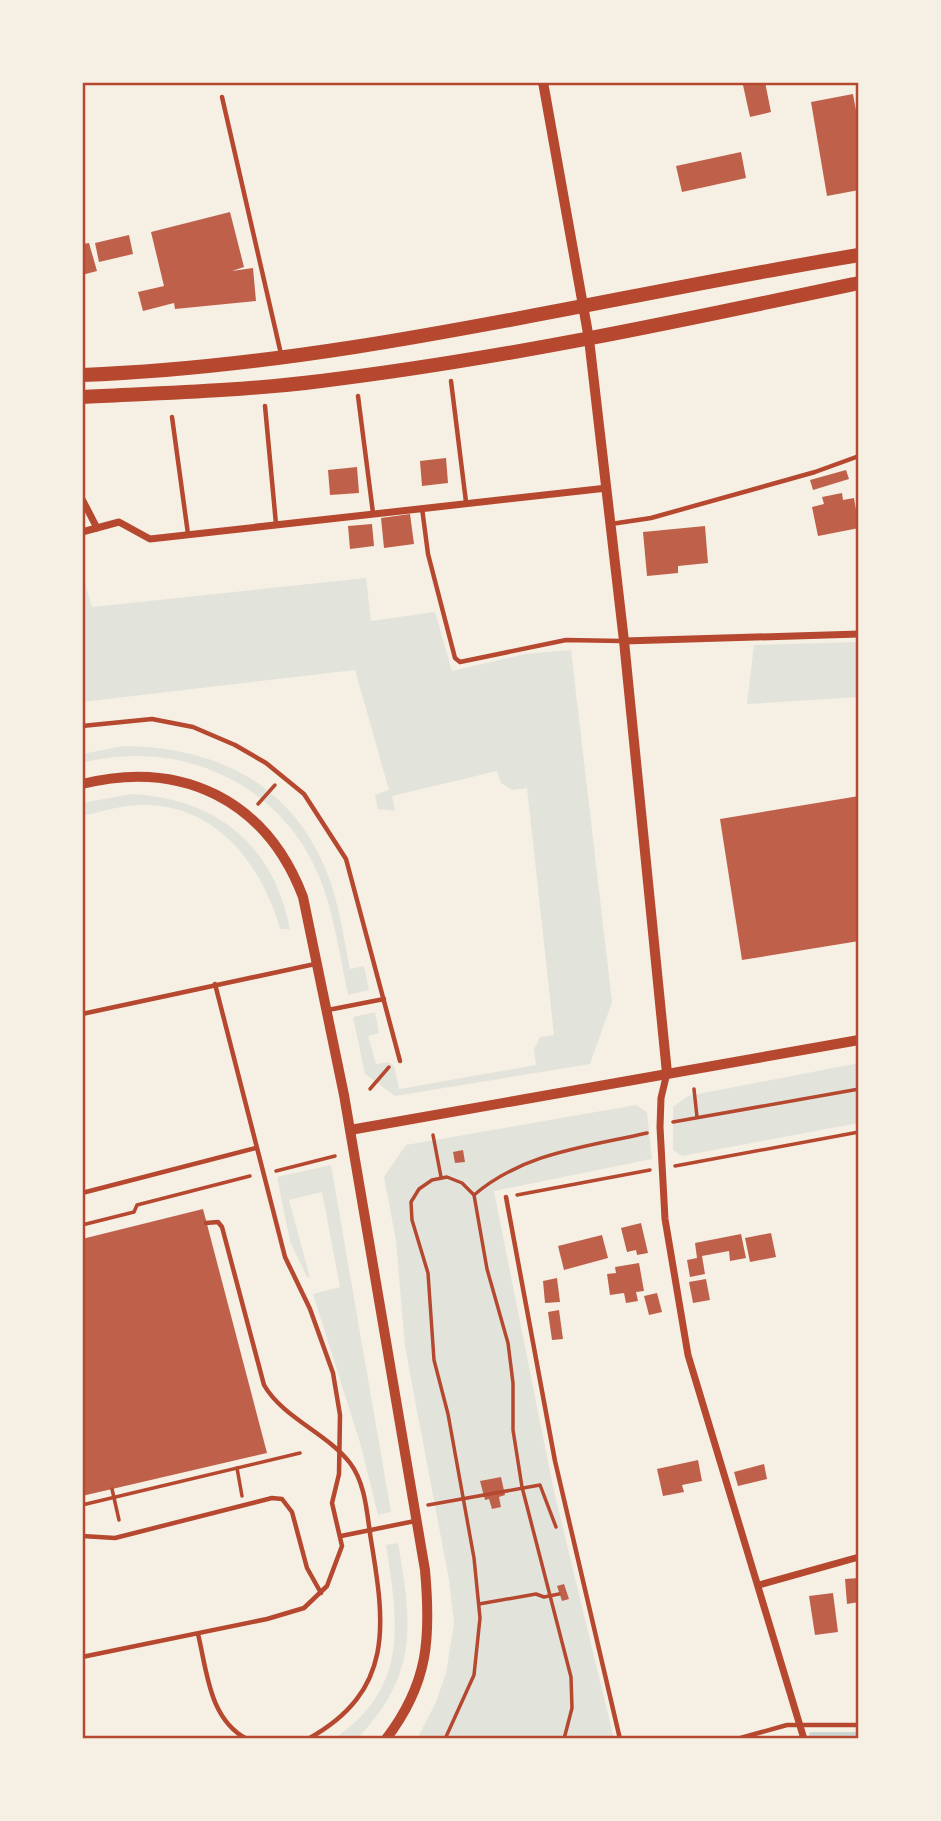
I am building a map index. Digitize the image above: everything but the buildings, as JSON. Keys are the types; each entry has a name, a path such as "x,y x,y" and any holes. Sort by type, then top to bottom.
{"highway":[{"path":"82,374 129,373 281,355 584,307 859,255"},
{"path":"82,397 233,390 320,381 589,339 859,283"}],"street":[{"path":"544,82 589,339 624,641 667,1073 661,1098 665,1219 688,1354 710,1435 759,1585 804,1739"},
{"path":"82,532 119,522 150,539 607,488"},
{"path":"82,499 97,528"},
{"path":"624,641 859,634"},
{"path":"82,784 123,776 169,779 190,783 246,813 275,843 294,873 309,915 350,1130 425,1570 429,1638 425,1661 410,1703 386,1739"},
{"path":"350,1130 859,1040"},
{"path":"759,1585 859,1557"}],"lane":[{"path":"222,97 281,355"},
{"path":"451,381 466,502"},
{"path":"358,396 373,513"},
{"path":"265,406 276,524"},
{"path":"172,417 188,535"},
{"path":"611,524 651,517 816,472 859,456"},
{"path":"422,508 428,554 456,658 460,662 566,640 598,638 624,641"},
{"path":"82,726 152,719 193,727 235,745 283,776 317,812 346,859 400,1061"},
{"path":"82,1014 319,964"},
{"path":"82,1657 286,1615 304,1608 321,1593 334,1574 342,1546 332,1503 339,1474 340,1415 333,1373 310,1309 285,1257 215,984"},
{"path":"328,1010 384,999"},
{"path":"82,1193 256,1148"},
{"path":"506,1197 555,1461 620,1739"},
{"path":"206,1223 218,1222 222,1227 264,1385 273,1398 344,1455 357,1474 364,1495 382,1605 380,1644 371,1676 358,1699 342,1717 308,1739"},
{"path":"82,1535 115,1538 272,1498 288,1502 310,1577 321,1593"},
{"path":"341,1536 415,1521"},
{"path":"198,1634 217,1708 224,1722 247,1739"},
{"path":"737,1739 800,1725 859,1725"}],"path":[{"path":"258,804 283,776"},
{"path":"370,1089 391,1064 400,1061"},
{"path":"694,1088 697,1117"},
{"path":"673,1122 859,1089"},
{"path":"506,1197 859,1132"},
{"path":"474,1195 496,1176 525,1162 649,1133"},
{"path":"433,1135 441,1178"},
{"path":"276,1171 335,1156"},
{"path":"82,1225 134,1212 137,1205 250,1176"},
{"path":"445,1739 474,1675 479,1646 479,1604 448,1414 434,1360 428,1273 412,1220 411,1202 419,1189 441,1178 462,1183 474,1195 487,1269 508,1343 513,1383 513,1430 522,1487 548,1597 571,1677 572,1708 565,1739"},
{"path":"82,1505 300,1453"},
{"path":"237,1468 243,1505"},
{"path":"428,1505 540,1485 559,1534"},
{"path":"112,1489 119,1520"},
{"path":"479,1604 536,1594 548,1597 559,1594"}],"shaded area":[{"path":"82,573 92,607 366,578 371,621 435,612 452,671 525,654 571,650 612,1002 590,1064 395,1096 365,1074 353,1017 375,1012 379,1033 368,1036 376,1064 389,1062 394,1066 399,1089 536,1065 534,1049 540,1037 554,1035 527,788 512,790 501,783 497,771 392,796 395,811 378,809 375,795 389,790 355,670 82,702"},
{"path":"859,642 859,697 747,704 754,645"},
{"path":"124,746 188,753 218,762 245,775 270,792 292,814 311,839 330,882 350,969 364,966 369,990 348,995 333,920 319,876 302,843 279,815 252,792 222,775 189,763 154,757 118,757 82,763 82,754"},
{"path":"132,794 190,805 215,816 236,832 255,850 270,873 282,899 290,929 280,929 262,883 234,844 196,816 173,808 139,805 82,816 82,803"},
{"path":"859,1063 859,1123 682,1156 673,1150 673,1107 688,1096"},
{"path":"636,1105 647,1112 652,1159 494,1191 553,1487 614,1739 417,1739 436,1702 446,1673 454,1623 449,1580 405,1347 396,1241 384,1177 406,1145"},
{"path":"331,1165 391,1512 378,1515 361,1446 313,1294 340,1287 322,1192 289,1200 310,1278 307,1277 290,1241 277,1177"},
{"path":"398,1543 408,1624 401,1670 392,1692 357,1739 334,1739 359,1719 376,1698 387,1675 393,1652 395,1627 386,1545"}],"waterway":[{"path":"812,1735 859,1735"}]}
